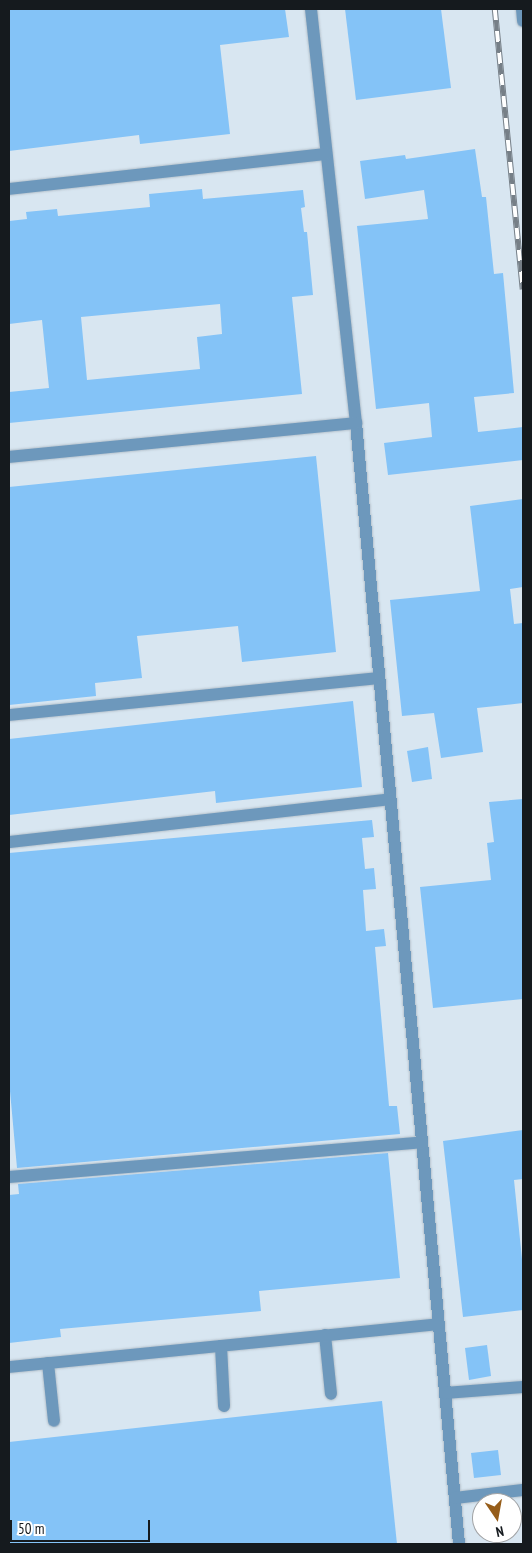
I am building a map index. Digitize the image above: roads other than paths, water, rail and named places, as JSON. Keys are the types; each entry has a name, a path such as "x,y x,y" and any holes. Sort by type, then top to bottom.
{"street":[{"path":"311,9 356,423 459,1544"},
{"path":"522,9 523,21"},
{"path":"9,188 326,154"},
{"path":"9,457 356,423"},
{"path":"9,716 378,678"},
{"path":"9,842 390,799"},
{"path":"9,1177 422,1142"},
{"path":"9,1367 438,1324"},
{"path":"325,1335 331,1394"},
{"path":"221,1346 224,1406"},
{"path":"48,1363 54,1421"},
{"path":"445,1393 523,1388"},
{"path":"455,1498 523,1490"}],"railway":[{"path":"495,9 523,290"}]}
